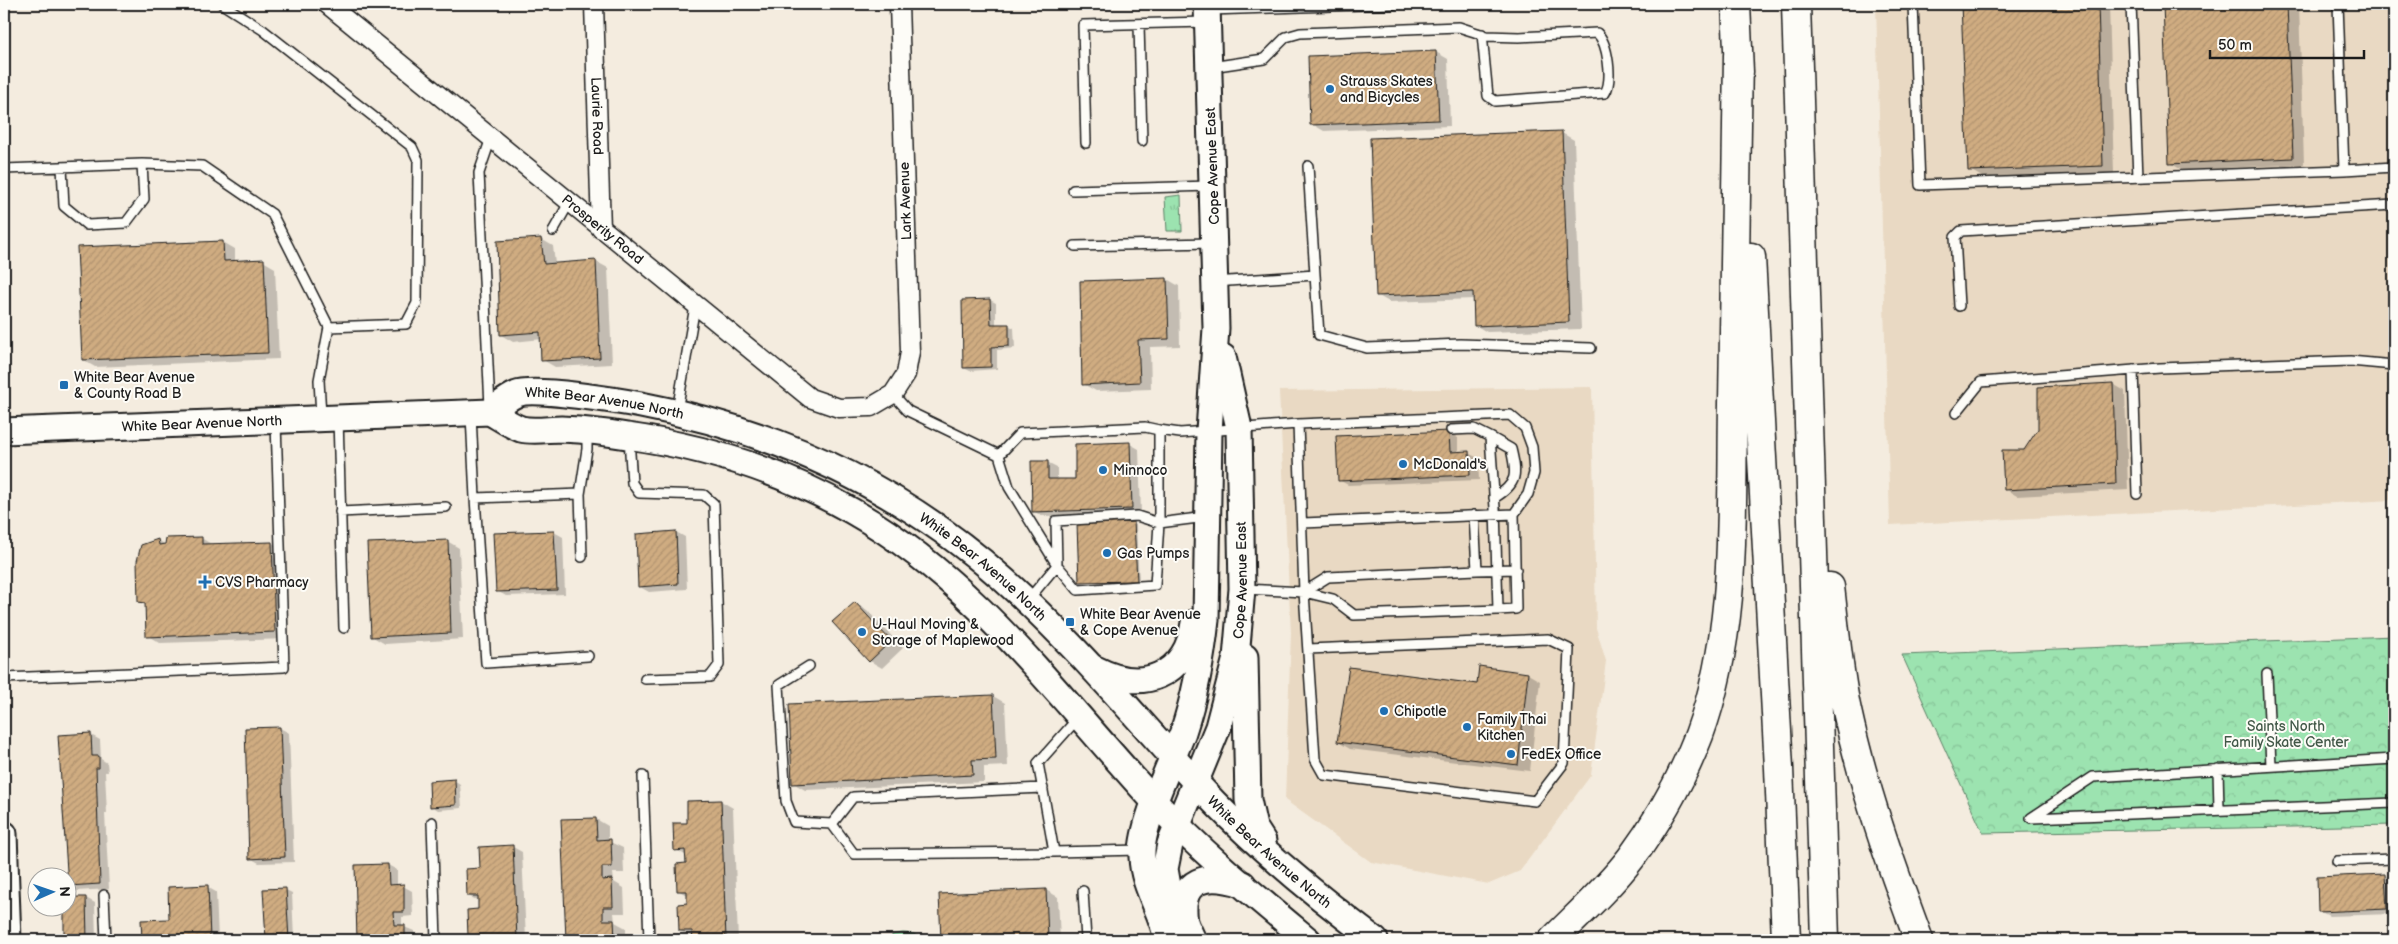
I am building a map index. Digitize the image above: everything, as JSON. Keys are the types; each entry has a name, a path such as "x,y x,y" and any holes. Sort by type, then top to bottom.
{"highway":[{"path":"1736,4 1768,562 1786,940"},
{"path":"1796,4 1825,940"},
{"path":"1553,940 1629,860 1657,820 1679,779 1698,736 1712,695 1722,648 1731,554 1738,55"},
{"path":"1808,363 1828,572 1847,710 1868,791 1893,870 1919,940"}],"main road":[{"name":"Cope Avenue East","path":"1182,935 1163,922 1147,885 1142,850 1147,823 1174,757 1192,702 1203,647 1209,516 1209,431 1216,328 1207,12"},
{"name":"Cope Avenue East","path":"1182,935 1168,886 1165,869 1167,852 1218,727 1230,686 1236,658 1242,589 1239,428 1216,328"},
{"name":"White Bear Avenue North","path":"480,412 518,392 586,396 677,412 762,436 819,459 874,486 944,532 1003,579 1088,664 1195,782 1272,856 1375,940"},
{"name":"White Bear Avenue North","path":"4,431 480,412 522,429 587,431 629,436 694,448 741,462 810,490 872,523 926,562 976,604 1005,632 1156,803 1242,884 1308,940"},
{"path":"1088,664 1114,677 1134,681 1164,672 1184,656 1194,628 1209,516"},
{"path":"1242,589 1247,690 1248,800 1254,827 1272,856"},
{"path":"4,834 8,940"},
{"path":"1182,935 1184,899 1195,884 1213,878 1242,884"}],"street":[{"name":"Prosperity Road","path":"327,4 810,398 839,408 871,407 893,394"},
{"name":"Laurie Road","path":"594,4 601,229"},
{"name":"Lark Avenue","path":"893,394 906,374 910,352 899,4"}],"lane":[{"path":"222,4 263,30 412,147 418,160 417,303 406,324 329,327"},
{"path":"1086,143 1083,26 1139,24 1207,12 1394,4"},
{"path":"1913,4 1920,185 2394,167"},
{"path":"2131,4 2138,177"},
{"path":"2338,4 2344,170"},
{"path":"1139,24 1142,141"},
{"path":"1208,67 1264,58 1286,37 1300,34 1459,27 1482,34 1519,38 1597,33 1603,39 1608,87 1605,93 1495,101 1488,96 1482,34"},
{"path":"491,138 479,173 480,412 475,498 486,663 588,656"},
{"path":"62,167 64,206 87,225 126,223 144,199 142,164"},
{"path":"4,169 142,164 202,166 272,214 329,327 319,380 329,418 340,512 344,628"},
{"path":"1308,166 1319,335 1368,348 1460,344 1591,348"},
{"path":"1073,190 1212,186"},
{"path":"553,231 570,203"},
{"path":"1959,306 1955,237 1960,231 2394,205"},
{"path":"1075,246 1214,243"},
{"path":"1215,282 1315,275"},
{"path":"677,412 695,306"},
{"path":"1956,413 1980,382 2133,370 2350,361 2394,365"},
{"path":"2133,370 2137,494"},
{"path":"893,394 908,411 999,455 1009,487 1057,564 1078,590 1155,586 1159,523 1159,430"},
{"path":"999,455 1020,433 1145,427 1180,433 1298,424 1510,415 1525,428 1532,447 1534,472 1528,494 1514,514 1516,609 1354,615 1333,599 1304,592 1242,589"},
{"path":"4,678 284,667 276,421"},
{"path":"1298,424 1304,592 1315,759 1324,775 1535,802 1564,762 1569,649 1548,639 1308,649"},
{"path":"1450,430 1474,429 1511,450 1515,468 1513,482 1506,491 1494,498"},
{"path":"582,557 580,494 587,449 587,431"},
{"path":"629,436 632,483 639,492 704,495 714,504 719,665 710,677 645,679"},
{"path":"1490,437 1498,610"},
{"path":"475,498 580,494"},
{"path":"340,512 446,507"},
{"path":"1303,523 1514,514"},
{"path":"1474,515 1477,570"},
{"path":"1027,601 1057,564 1056,521 1137,516 1159,523 1209,516"},
{"path":"1304,592 1328,577 1516,569"},
{"path":"809,666 779,685 786,801 794,822 832,824"},
{"path":"2267,674 2271,766"},
{"path":"1054,852 1038,763 1079,717"},
{"path":"2394,759 2093,777 2031,818 2394,803"},
{"path":"2218,769 2219,810"},
{"path":"643,776 650,940"},
{"path":"832,824 853,797 1043,788"},
{"path":"432,822 436,940"},
{"path":"832,824 854,854 1142,850"},
{"path":"2337,861 2394,859"},
{"path":"1083,891 1086,940"},
{"path":"104,895 106,940"}],"shaded area":[{"path":"1876,4 2394,4 2394,500 1890,525"},
{"path":"1592,387 1596,628 1606,661 1591,775 1520,871 1489,884 1371,862 1285,800 1291,633 1279,391"}],"green space":[{"path":"1181,195 1182,231 1167,231 1165,197"},
{"name":"Saints North Family Skate Center","path":"2394,636 2394,825 1983,833 1902,655"},
{"path":"914,934 922,940 892,940 892,935"}],"building":[{"path":"1961,4 2098,4 2103,166 1968,171"},
{"path":"2163,4 2287,4 2293,158 2169,164"},
{"path":"1436,51 1439,120 1310,125 1308,56"},
{"path":"1562,131 1569,322 1474,326 1473,292 1376,296 1370,138"},
{"path":"541,238 544,264 596,260 600,358 541,361 540,332 500,335 497,241"},
{"path":"223,241 224,261 264,259 268,353 82,360 77,247"},
{"path":"1167,278 1169,339 1138,340 1140,382 1082,385 1080,281"},
{"path":"990,299 991,324 1009,324 1009,346 991,347 991,367 963,368 962,300"},
{"path":"2113,383 2116,484 2004,490 2002,450 2024,450 2038,429 2038,387"},
{"name":"McDonald's","path":"1449,431 1450,452 1469,451 1470,475 1338,481 1336,436"},
{"name":"Minnoco","path":"1130,442 1132,509 1032,512 1031,461 1048,461 1048,479 1075,479 1075,444"},
{"name":"Gas Pumps","path":"1134,522 1137,581 1079,582 1077,524"},
{"path":"554,531 557,590 496,592 493,533"},
{"path":"676,531 678,584 638,587 636,534"},
{"name":"CVS Pharmacy","path":"202,537 202,544 272,542 275,632 146,637 145,603 138,602 137,561 141,545 158,539 159,545 165,544 166,538"},
{"path":"448,540 451,633 371,637 367,543"},
{"name":"U-Haul Moving & Storage of Maplewood","path":"855,602 891,641 869,662 832,622"},
{"path":"1479,666 1528,673 1518,765 1337,742 1349,667 1477,684"},
{"path":"993,695 996,759 972,760 973,775 792,784 789,704"},
{"path":"280,727 285,857 249,859 245,728"},
{"path":"91,733 92,756 99,756 99,768 96,768 100,884 78,885 78,866 67,866 58,735"},
{"path":"455,779 456,805 430,807 429,781"},
{"path":"721,800 726,940 693,940 692,931 679,931 678,904 687,903 687,891 677,891 676,864 686,863 685,850 674,851 673,823 687,823 687,801"},
{"path":"596,818 597,840 611,839 612,867 602,867 602,880 612,879 613,907 603,907 603,920 614,920 615,940 566,940 561,819"},
{"path":"513,845 517,940 483,940 483,936 468,936 467,910 478,909 478,896 467,896 466,869 480,868 479,847"},
{"path":"388,864 389,885 404,884 404,912 393,912 394,925 405,925 405,940 357,940 355,865"},
{"path":"2385,874 2387,909 2318,912 2317,877"},
{"path":"208,885 210,940 142,940 141,920 169,919 168,887"},
{"path":"286,888 289,940 266,940 263,889"},
{"path":"1046,889 1048,940 941,940 939,894"},
{"path":"78,897 86,897 87,940 64,940 64,916 78,916"}],"place":[{"name":"Strauss Skates and Bicycles","path":"1330,89"},
{"name":"White Bear Avenue & County Road B","path":"64,385"},
{"name":"McDonald's","path":"1403,464"},
{"name":"Minnoco","path":"1103,470"},
{"name":"Gas Pumps","path":"1107,553"},
{"name":"CVS Pharmacy","path":"205,582"},
{"name":"White Bear Avenue & Cope Avenue","path":"1070,622"},
{"name":"U-Haul Moving & Storage of Maplewood","path":"862,632"},
{"name":"Chipotle","path":"1384,711"},
{"name":"Family Thai Kitchen","path":"1467,727"},
{"name":"FedEx Office","path":"1511,754"}]}
